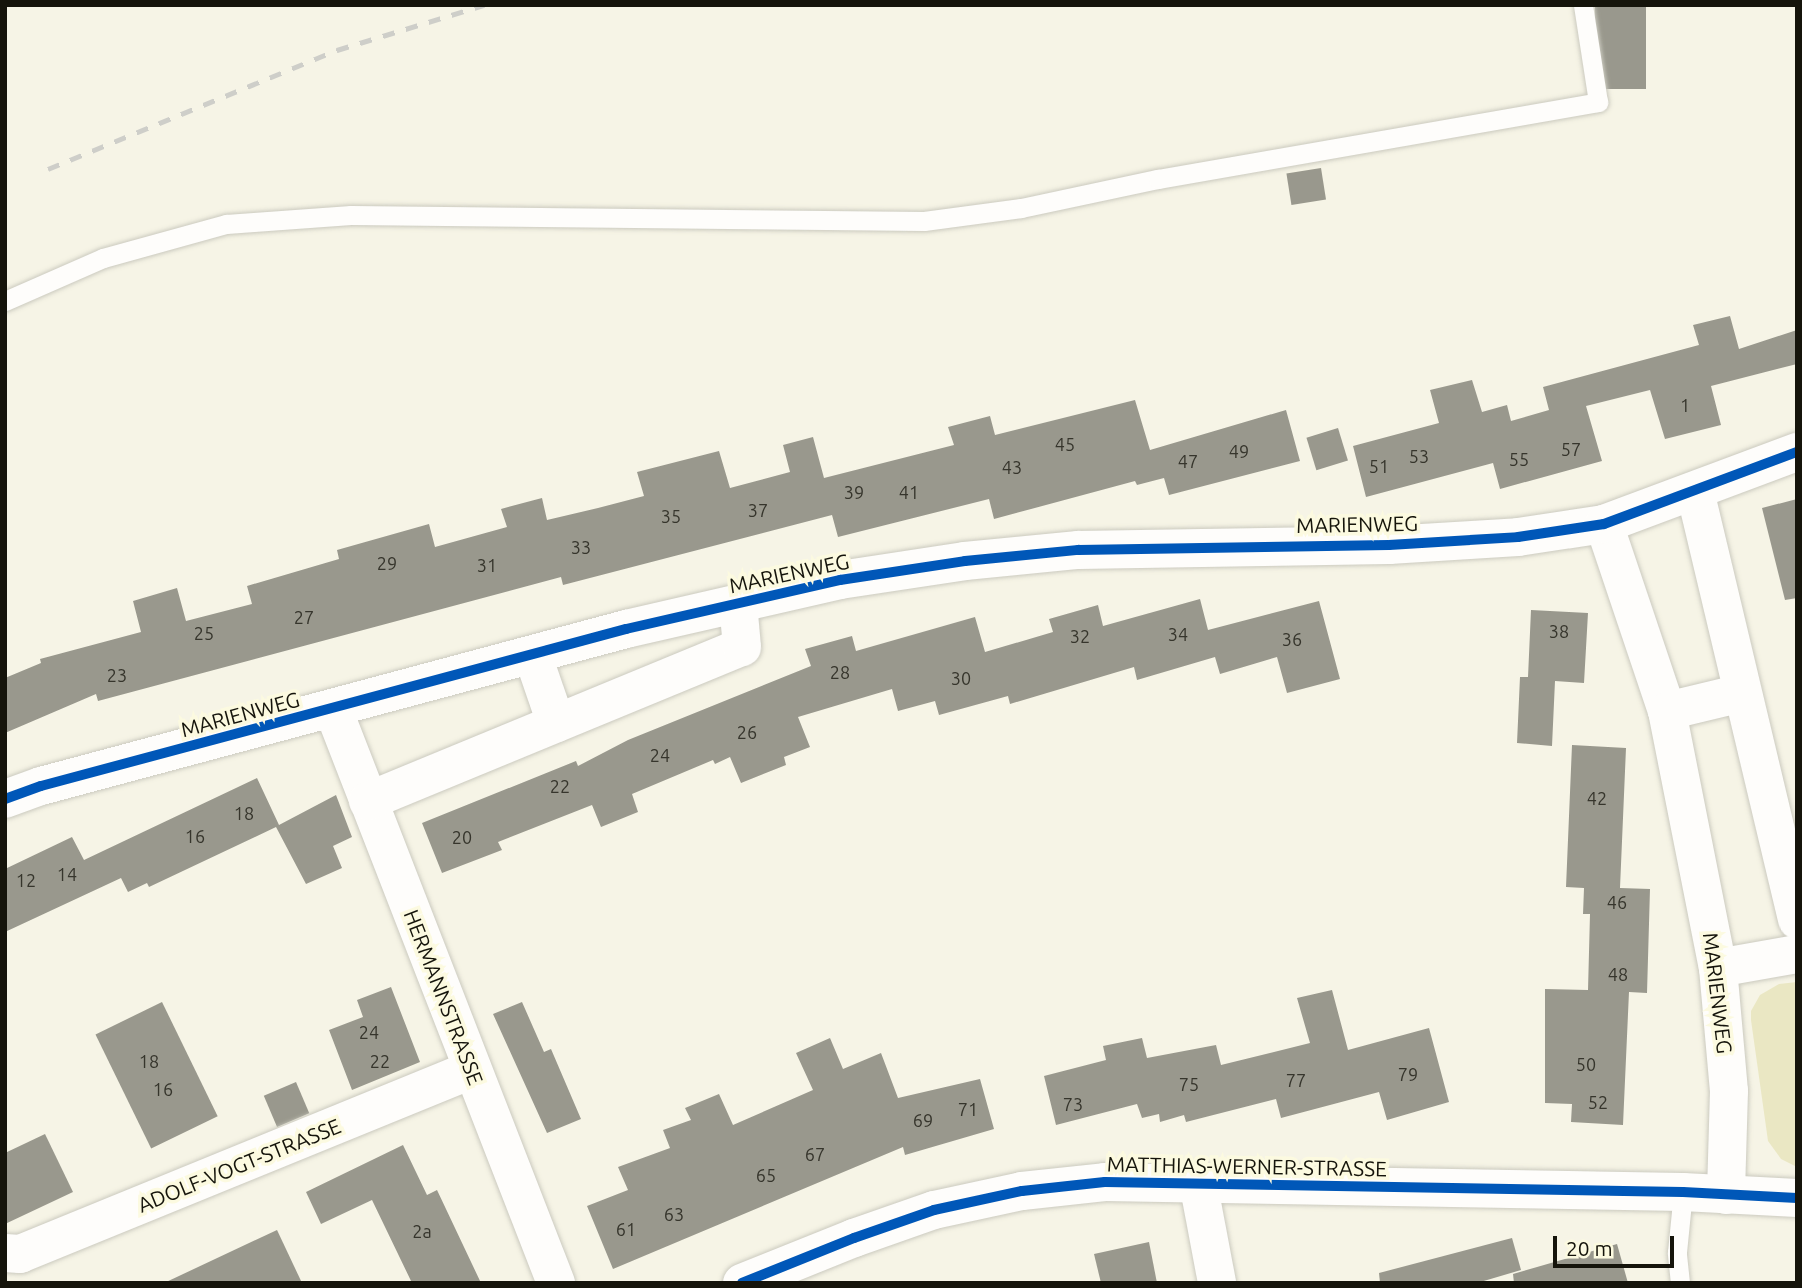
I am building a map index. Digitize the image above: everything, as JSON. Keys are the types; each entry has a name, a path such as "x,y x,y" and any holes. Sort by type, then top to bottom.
{"street":[{"path":"1604,524 1797,452"},
{"path":"1695,491 1797,920"},
{"name":"MARIENWEG","path":"5,799 41,786 626,629 841,580 965,561 1078,550 1389,545 1518,537 1604,524 1667,711 1718,968 1729,1091 1726,1195"},
{"name":"MARIENWEG","path":"368,801 742,647 738,603"},
{"path":"533,656 556,723"},
{"path":"1667,711 1742,693"},
{"name":"HERMANNSTRASSE","path":"333,709 556,1283"},
{"path":"1718,968 1797,954"},
{"name":"ADOLF-VOGT-STRASSE","path":"5,1253 20,1255 472,1070"},
{"name":"MATTHIAS-WERNER-STRASSE","path":"742,1283 854,1238 959,1205 1022,1191 1105,1182 1682,1192 1797,1198"},
{"path":"1198,1182 1217,1283"}],"lane":[{"path":"5,302 103,258 226,224 351,215 924,221 1021,208 1158,179 1598,102 1583,5"},
{"path":"1680,1283 1677,1252 1682,1192"}],"shaded area":[{"path":"1797,982 1797,1167 1781,1159 1768,1141 1751,1011 1760,995 1779,984"}],"building":[{"path":"1595,5 1646,5 1646,89 1595,89"},
{"path":"1321,168 1326,200 1291,205 1286,173"},
{"path":"1730,316 1739,349 1797,330 1797,364 1711,386 1721,425 1665,439 1650,390 1586,406 1602,461 1500,489 1493,463 1366,497 1353,446 1439,423 1430,390 1472,380 1482,412 1507,405 1511,421 1549,410 1543,387 1699,345 1693,325"},
{"path":"1135,400 1150,450 1286,410 1300,461 1169,495 1164,478 1137,485 1135,481 994,519 989,499 838,537 832,515 563,585 561,577 98,701 96,694 5,733 5,678 41,663 40,659 141,632 133,601 177,588 186,621 252,604 247,586 339,559 337,550 429,524 435,547 507,527 501,509 542,498 547,520 598,508 644,496 637,472 719,451 730,488 790,472 783,445 813,437 824,478 954,445 948,427 990,416 995,435"},
{"path":"1338,428 1348,461 1316,470 1306,438"},
{"path":"1797,499 1797,598 1785,600 1762,508"},
{"path":"1200,599 1208,630 1319,601 1340,679 1287,693 1277,657 1220,674 1215,657 1137,680 1134,667 1010,704 1008,696 939,715 935,701 898,711 892,689 798,717 810,747 784,757 786,765 741,783 730,757 715,764 713,760 632,794 638,812 601,827 592,805 498,842 502,850 442,873 422,823 576,761 578,766 628,740 811,666 805,649 852,636 856,651 975,617 985,652 1053,632 1049,619 1098,605 1103,626"},
{"path":"1531,610 1588,613 1584,683 1555,681 1552,746 1517,743 1520,677 1528,677"},
{"path":"1572,745 1626,748 1620,888 1650,889 1647,993 1629,992 1623,1125 1571,1122 1572,1104 1545,1103 1545,989 1588,990 1590,914 1583,914 1584,888 1566,887"},
{"path":"257,778 279,825 336,795 352,837 333,846 342,868 306,884 276,827 149,887 147,883 128,892 121,878 5,932 5,869 72,837 84,860"},
{"path":"391,987 420,1062 352,1090 329,1030 363,1017 357,1000"},
{"path":"1332,990 1348,1050 1429,1028 1449,1102 1387,1120 1379,1092 1281,1118 1276,1099 1186,1122 1184,1115 1160,1122 1159,1114 1142,1118 1137,1104 1056,1125 1044,1076 1106,1060 1103,1046 1142,1038 1147,1058 1216,1045 1221,1065 1310,1043 1297,998"},
{"path":"162,1002 218,1116 151,1149 95,1034"},
{"path":"522,1002 544,1052 551,1049 581,1119 547,1133 493,1014"},
{"path":"830,1038 843,1069 881,1053 898,1098 980,1079 994,1129 905,1155 903,1147 613,1269 587,1206 628,1190 618,1167 670,1148 663,1130 691,1120 685,1108 719,1094 733,1125 813,1090 796,1053"},
{"path":"296,1082 309,1113 277,1127 264,1096"},
{"path":"45,1134 73,1192 5,1224 5,1153"},
{"path":"403,1145 427,1195 437,1190 481,1283 412,1283 372,1200 321,1224 306,1192"},
{"path":"277,1230 302,1283 164,1283"},
{"path":"1512,1238 1521,1270 1477,1283 1380,1283 1379,1273"},
{"path":"1149,1242 1157,1283 1101,1283 1094,1254"},
{"path":"1617,1244 1628,1283 1514,1283 1513,1274"}],"railway":[{"path":"48,169 337,50 484,5"}],"cycle path":[{"path":"5,799 41,786 626,629 840,580 965,561 1078,550 1389,545 1518,537 1604,524 1797,452"},
{"path":"742,1283 854,1238 934,1210 1022,1191 1105,1182 1683,1192 1797,1198"}]}
